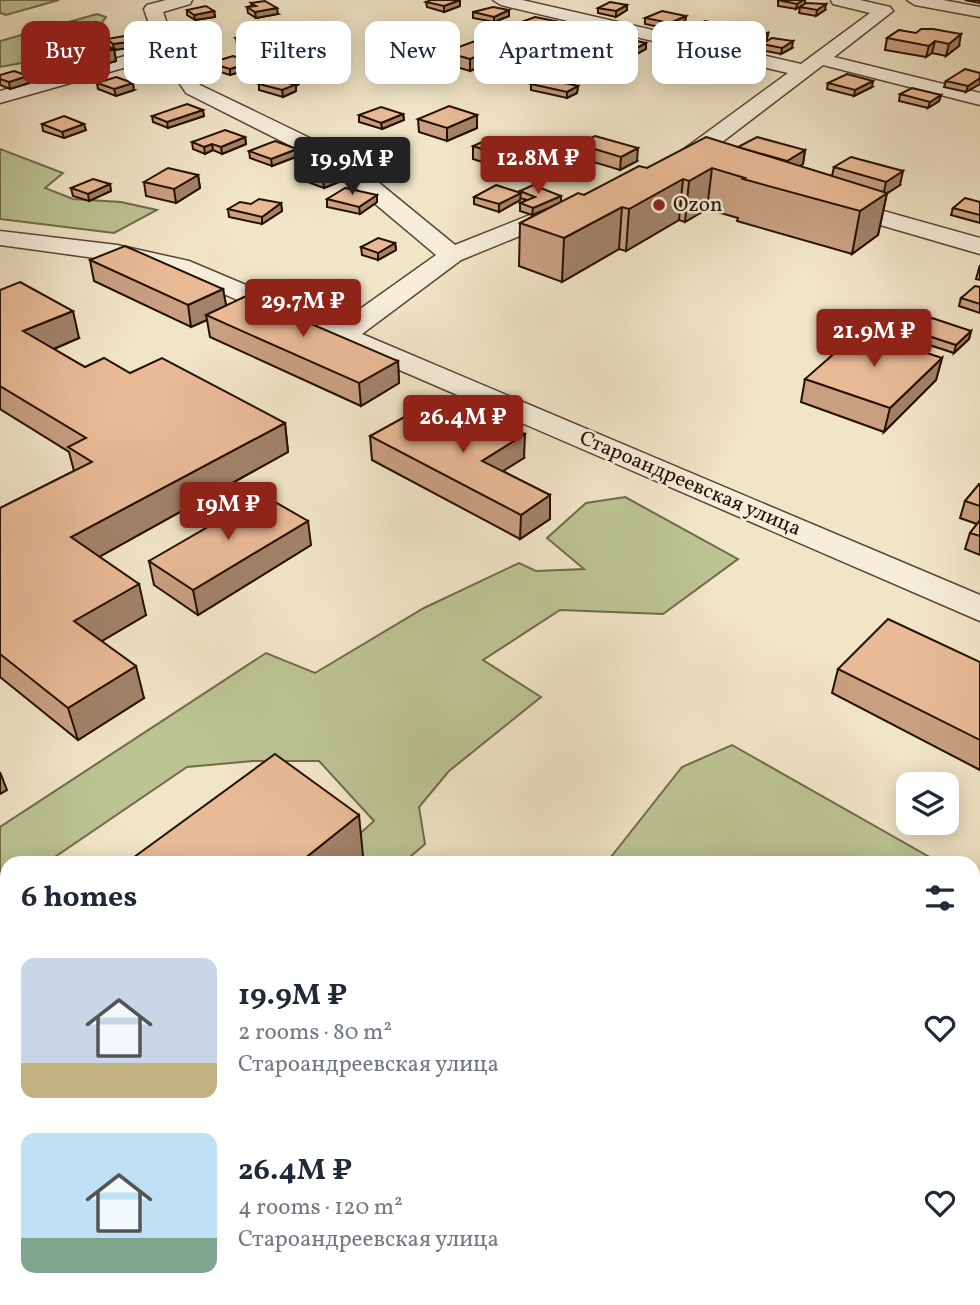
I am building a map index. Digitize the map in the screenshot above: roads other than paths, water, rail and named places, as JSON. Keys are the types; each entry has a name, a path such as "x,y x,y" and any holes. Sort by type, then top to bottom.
{"street":[{"path":"157,21 153,9 184,0"},
{"path":"500,0 764,63 812,65 980,99"},
{"path":"839,0 892,5"},
{"path":"915,0 980,12"},
{"path":"648,176 684,160 892,5"},
{"path":"0,97 124,62"},
{"path":"190,84 193,89 337,160 452,255"},
{"path":"684,160 709,167"},
{"path":"812,197 980,247"},
{"path":"342,335 452,255 584,202"},
{"name":"Староандреевская улица","path":"0,238 117,253 180,266 980,609"}],"place":[{"name":"Ozon","path":"659,205"}]}
